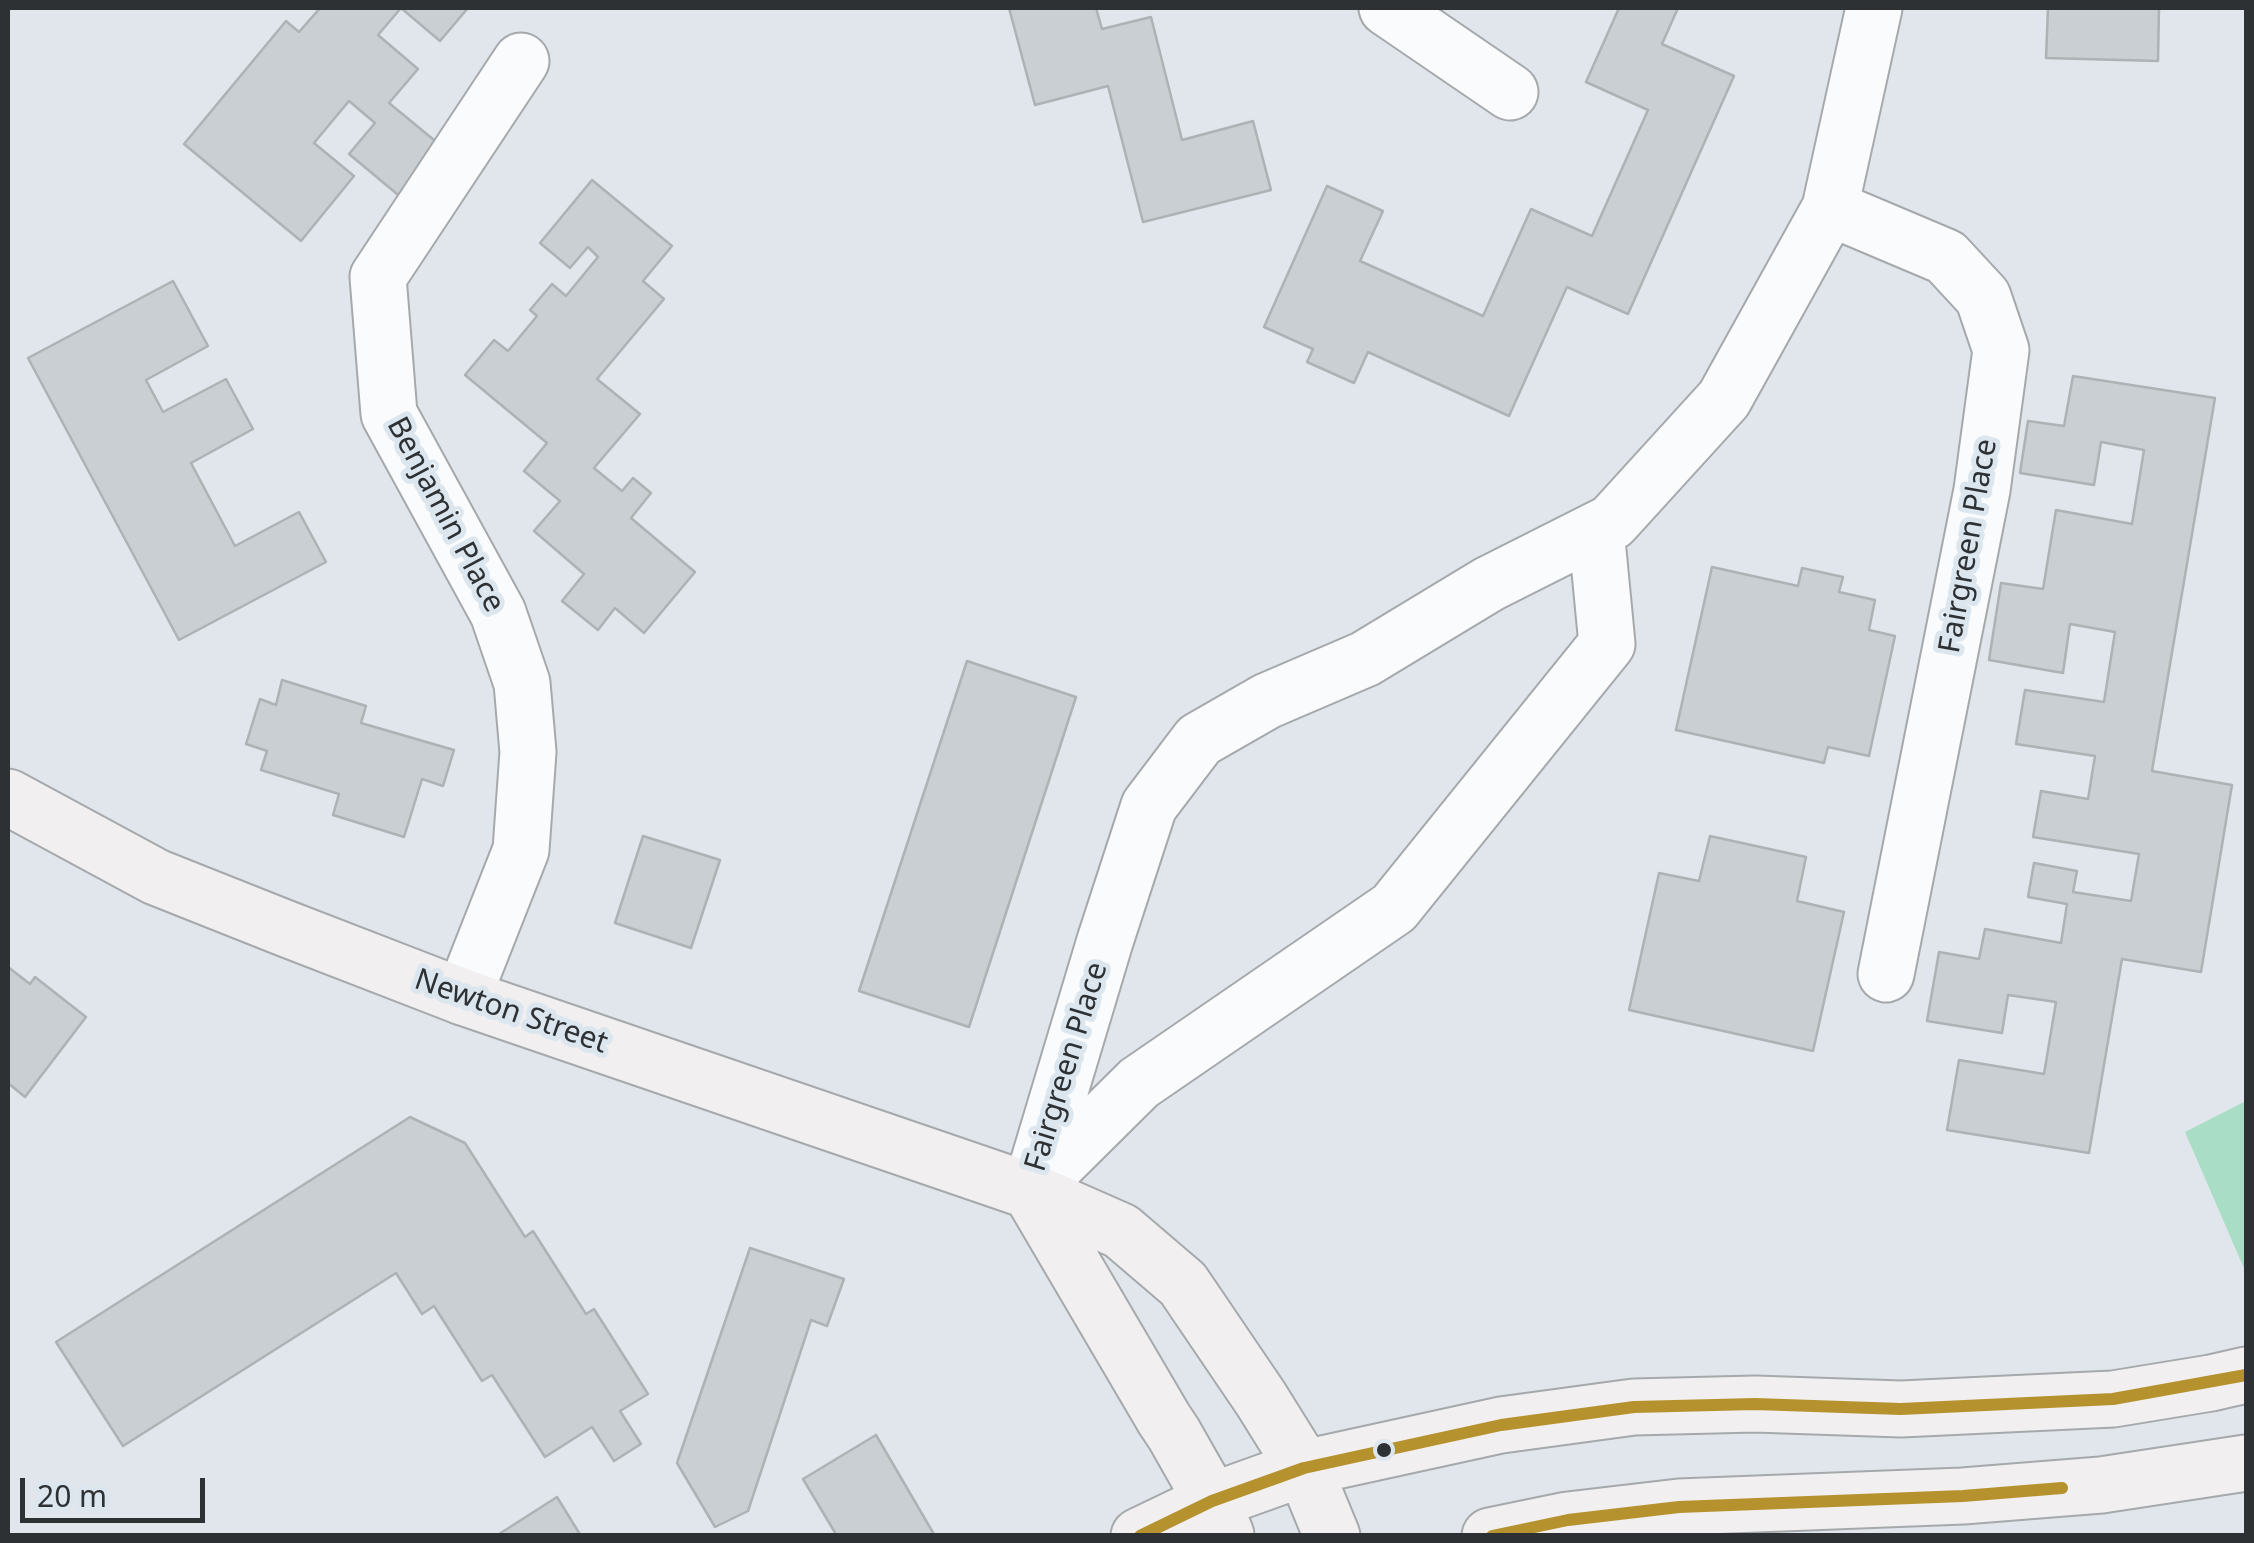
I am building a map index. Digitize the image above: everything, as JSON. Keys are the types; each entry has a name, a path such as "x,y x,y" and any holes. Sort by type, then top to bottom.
{"main road":[{"name":"Newton Street","path":"8,796 156,877 463,997 1030,1191 1120,1230 1183,1284 1304,1468 1332,1536"},
{"path":"1030,1191 1174,1434 1219,1518"},
{"path":"1139,1536 1219,1518 1304,1468 1500,1425 1634,1406 1755,1404 1900,1409 2033,1404 2114,1398 2246,1375"},
{"path":"1490,1536 1568,1520 1679,1507 1962,1496 2101,1485 2246,1462"}],"street":[{"path":"1387,8 1510,92"},
{"name":"Fairgreen Place","path":"1030,1191 1149,806 1198,740 1266,701 1365,659 1489,584 1612,522 1724,400 1830,208 1874,8"},
{"name":"Benjamin Place","path":"463,997 521,850 528,752 522,683 498,613 389,414 378,276 521,61"},
{"name":"Fairgreen Place","path":"1830,208 1946,257 1983,298 2001,350 1982,490 1886,974"},
{"name":"Fairgreen Place","path":"1030,1191 1139,1083 1394,908 1607,644 1596,530"}],"green space":[{"path":"2246,1101 2246,1273 2185,1132"}],"building":[{"path":"320,8 401,8 378,35 418,69 389,103 445,149 403,199 349,154 375,123 349,101 314,143 354,176 301,241 184,144 286,21 299,32"},
{"path":"401,8 468,8 440,41"},
{"path":"1009,8 1096,8 1102,29 1151,17 1182,140 1253,121 1271,190 1143,222 1108,86 1035,105"},
{"path":"1619,8 1678,8 1662,44 1734,76 1628,314 1567,287 1509,416 1368,352 1354,383 1307,362 1313,349 1264,327 1327,186 1383,211 1360,261 1483,316 1531,209 1592,236 1648,110 1586,82"},
{"path":"2048,8 2159,8 2158,61 2046,58"},
{"path":"592,180 672,246 643,281 664,299 597,379 640,414 594,468 622,491 633,478 651,493 631,518 695,572 644,633 615,608 598,630 562,601 584,574 534,531 560,501 524,471 547,443 465,375 494,340 508,351 537,316 530,310 552,284 566,296 598,257 588,247 570,268 540,243"},
{"path":"173,281 208,346 146,380 163,412 226,379 253,429 191,463 235,546 299,512 326,562 179,640 28,358"},
{"path":"2073,376 2215,398 2152,771 2232,785 2201,972 2122,959 2089,1153 1947,1130 1959,1060 2044,1074 2056,1002 2008,995 2002,1033 1927,1021 1939,952 1979,959 1985,929 2061,943 2067,904 2028,897 2034,863 2077,871 2073,892 2131,901 2139,854 2033,837 2041,791 2088,799 2095,756 2016,744 2025,690 2104,702 2115,632 2070,624 2063,673 1989,660 2001,583 2043,589 2056,510 2132,524 2144,450 2101,442 2094,485 2020,473 2028,421 2064,426"},
{"path":"1712,567 1798,586 1802,568 1843,577 1839,592 1875,600 1869,630 1895,636 1869,756 1828,747 1824,763 1676,730"},
{"path":"967,661 1076,697 969,1027 859,991"},
{"path":"282,680 366,706 361,723 454,750 443,786 422,779 404,837 333,815 339,794 261,770 267,751 246,744 260,699 276,705"},
{"path":"643,836 720,860 691,948 615,923"},
{"path":"1710,836 1806,857 1797,901 1844,912 1813,1051 1629,1010 1659,873 1699,881"},
{"path":"8,967 30,984 35,977 86,1017 25,1097 8,1083"},
{"path":"410,1117 465,1143 525,1237 533,1231 586,1314 594,1309 648,1394 620,1411 641,1444 614,1461 592,1427 545,1457 492,1375 482,1381 434,1306 422,1314 396,1273 123,1446 56,1342"},
{"path":"750,1248 844,1279 827,1326 811,1320 748,1511 715,1527 677,1463"},
{"path":"876,1435 935,1536 837,1536 803,1479"},
{"path":"557,1497 581,1536 496,1536"}],"transit line":[{"path":"1140,1536 1212,1501 1304,1468 1501,1425 1634,1407 1755,1404 1901,1409 2113,1399 2246,1375"},
{"path":"1492,1536 1568,1520 1679,1507 1963,1496 2062,1488"}]}
